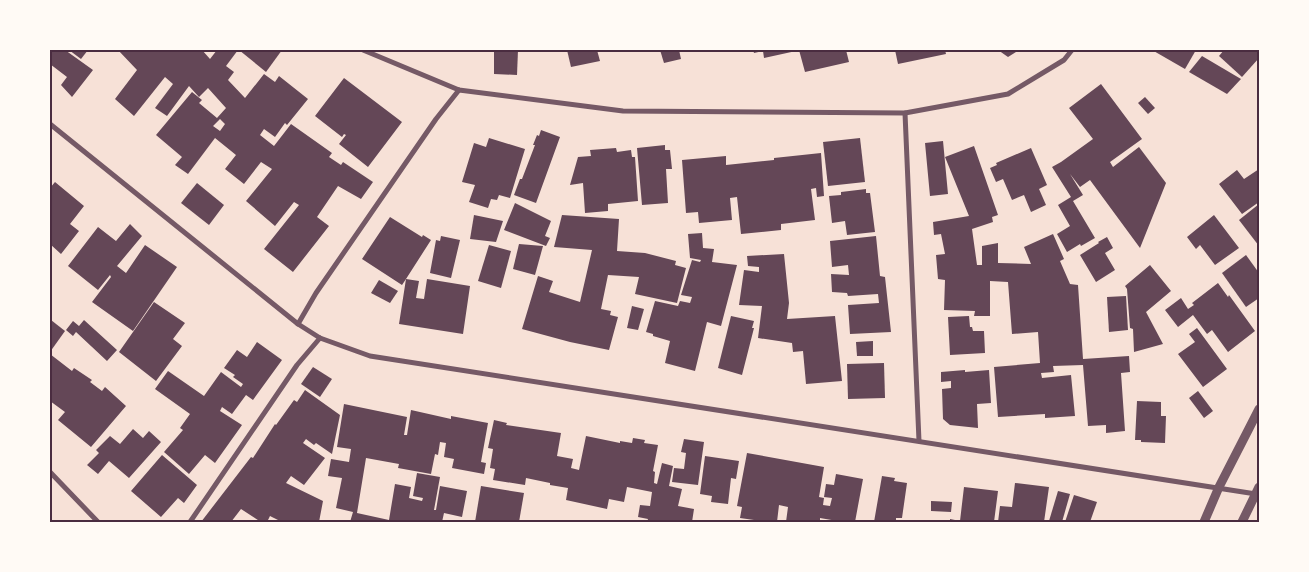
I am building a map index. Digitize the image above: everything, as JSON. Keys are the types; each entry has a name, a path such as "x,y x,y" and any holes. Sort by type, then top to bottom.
{"street":[{"path":"363,50 459,90 622,111 905,113 1008,94 1064,60 1072,50"},
{"path":"298,324 316,293 436,119 459,90"},
{"path":"905,113 918,441"},
{"path":"50,124 298,324 320,338 370,356 1219,487 1257,490 1242,522"},
{"path":"190,522 296,365 320,338"},
{"path":"1204,522 1219,487 1259,409"},
{"path":"50,472 98,522"}],"building":[{"path":"50,50 65,50 93,70 72,97 61,85 67,77 50,64"},
{"path":"69,50 88,50 81,59"},
{"path":"118,50 202,50 210,59 217,50 238,50 226,66 234,72 228,80 245,98 264,74 275,82 279,76 308,99 287,125 285,123 275,137 264,129 260,135 274,146 291,124 332,153 329,157 341,165 343,162 373,182 361,199 338,186 317,217 329,226 293,272 264,249 299,205 294,202 275,226 246,201 272,169 261,162 244,184 225,169 236,155 215,138 188,174 175,165 182,157 156,135 192,92 202,100 199,103 217,118 226,108 208,88 199,97 189,86 167,116 155,108 173,84 165,77 134,116 115,99 137,70","holes":["220,119 225,124 220,131 213,126"]},
{"path":"239,50 282,50 266,72"},
{"path":"494,50 518,50 517,75 494,74"},
{"path":"567,50 597,50 600,61 571,67"},
{"path":"660,50 679,50 681,59 664,63"},
{"path":"753,50 796,51 764,58 763,51 754,53"},
{"path":"799,50 846,50 849,62 805,72"},
{"path":"895,50 945,50 946,54 898,64"},
{"path":"998,50 1019,50 1008,57"},
{"path":"1152,50 1196,50 1185,69"},
{"path":"1224,50 1259,50 1259,58 1242,77 1219,56"},
{"path":"1202,56 1241,79 1227,94 1189,72"},
{"path":"344,78 402,122 368,167 339,144 346,135 344,134 342,137 315,116"},
{"path":"1101,84 1142,139 1110,162 1113,167 1139,147 1166,183 1140,248 1090,180 1080,187 1070,174 1083,195 1073,201 1095,238 1067,252 1057,234 1070,226 1058,205 1071,197 1052,167 1093,139 1069,108"},
{"path":"1145,97 1155,108 1148,114 1138,103"},
{"path":"541,130 560,137 536,203 514,195 520,179 522,179 537,135 539,136"},
{"path":"489,138 525,149 510,198 499,195 497,200 491,199 488,208 469,202 475,185 462,182 474,143 486,147"},
{"path":"860,138 865,182 828,186 823,142"},
{"path":"943,141 948,194 930,196 925,143"},
{"path":"665,145 665,150 670,150 672,169 666,169 668,203 642,205 637,148"},
{"path":"974,146 998,215 992,217 993,222 972,229 977,265 982,265 982,246 998,243 998,263 1031,264 1024,247 1053,234 1064,259 1060,261 1070,284 1078,285 1083,359 1129,356 1130,372 1121,373 1125,431 1106,433 1106,425 1088,426 1083,365 1053,366 1054,372 1041,373 1042,378 1071,375 1075,416 1045,418 1045,414 998,417 994,367 1040,363 1038,332 1012,334 1008,282 990,281 990,316 974,316 975,311 944,310 945,280 938,279 936,255 945,254 941,234 934,235 933,222 969,216 945,157"},
{"path":"616,148 617,152 631,150 632,157 635,157 638,201 608,204 608,211 585,213 583,183 570,185 578,157 591,156 590,150"},
{"path":"1031,148 1047,185 1039,189 1046,205 1031,212 1024,195 1012,200 1003,179 996,182 990,168 997,165 996,163"},
{"path":"821,153 824,196 817,197 816,188 811,189 815,220 781,224 781,230 741,234 737,197 730,198 732,220 699,223 698,212 686,213 682,160 726,156 726,165"},
{"path":"1259,169 1259,202 1242,214 1219,184 1237,170 1244,179"},
{"path":"55,182 84,206 70,224 79,231 61,254 50,244 50,188"},
{"path":"197,183 224,205 209,225 181,203"},
{"path":"866,189 866,193 870,193 875,232 847,235 845,221 832,223 829,196 841,195 841,192"},
{"path":"515,203 551,221 545,236 550,238 546,246 504,230"},
{"path":"1259,204 1259,246 1239,220"},
{"path":"474,215 503,221 496,242 470,239"},
{"path":"562,215 619,219 617,251 645,253 676,261 675,265 686,268 677,303 635,294 639,277 608,275 601,309 611,311 610,315 618,317 609,350 522,329 538,276 553,281 549,292 580,302 592,250 554,247"},
{"path":"1214,215 1239,248 1215,265 1200,245 1196,249 1187,237"},
{"path":"390,217 422,237 423,235 431,240 402,285 362,259"},
{"path":"130,224 142,236 117,266 126,273 145,245 177,267 133,331 92,302 111,277 110,275 98,290 68,266 98,227 116,241"},
{"path":"702,233 703,248 714,249 712,262 737,265 721,326 707,322 695,371 665,363 670,341 646,332 655,301 678,306 680,301 690,303 692,297 681,295 692,260 700,262 701,260 690,258 688,234"},
{"path":"441,236 460,240 451,278 430,273 436,240 440,241"},
{"path":"876,236 880,276 885,277 891,332 850,334 848,305 879,303 878,294 848,296 847,293 832,292 831,274 849,275 848,265 832,267 830,241"},
{"path":"1107,237 1113,248 1105,253 1115,270 1096,282 1080,255"},
{"path":"519,244 543,246 535,275 513,269"},
{"path":"489,245 511,251 501,288 478,281"},
{"path":"784,254 789,303 787,319 835,316 842,381 806,384 803,351 793,352 792,343 758,338 762,306 739,305 744,270 759,272 759,267 748,266 747,256"},
{"path":"1246,255 1259,273 1259,298 1246,307 1222,273"},
{"path":"1150,265 1171,291 1146,312 1163,344 1134,352 1133,329 1130,328 1127,289 1125,286"},
{"path":"406,279 419,281 416,298 424,299 427,279 470,286 463,334 399,324"},
{"path":"379,280 398,291 390,303 371,293"},
{"path":"1218,283 1255,331 1228,352 1212,330 1207,334 1193,315 1178,327 1165,310 1181,298 1188,309 1194,305 1192,303"},
{"path":"1126,296 1128,330 1109,332 1107,297"},
{"path":"154,302 185,323 173,339 182,346 156,381 119,352"},
{"path":"632,306 644,309 638,330 627,328"},
{"path":"731,316 754,321 752,328 754,328 742,375 718,368"},
{"path":"969,316 970,327 972,327 973,331 984,331 985,353 950,355 948,317"},
{"path":"51,320 65,331 50,352 50,322"},
{"path":"84,320 117,350 107,361 76,332 73,336 66,330 73,321 79,326"},
{"path":"1197,328 1227,369 1203,387 1178,354 1195,342 1189,334"},
{"path":"873,341 873,356 857,356 856,342"},
{"path":"257,342 282,360 253,400 246,395 232,414 222,407 220,411 242,425 215,463 205,455 189,474 164,452 183,430 180,428 190,414 155,389 168,371 204,396 221,372 241,387 243,384 233,377 235,375 224,368 237,350 247,357"},
{"path":"50,354 72,371 74,368 92,380 90,382 102,391 105,387 126,406 91,447 58,420 65,412 50,401"},
{"path":"884,363 885,398 848,399 847,364"},
{"path":"313,367 332,379 320,397 301,384"},
{"path":"965,370 965,372 989,370 991,403 977,404 978,428 950,425 943,419 942,389 951,388 951,381 941,382 941,372"},
{"path":"305,390 340,415 332,454 316,443 314,445 306,439 303,443 325,458 304,485 291,476 286,483 323,501 319,522 282,522 270,516 267,522 261,522 241,509 231,522 201,522 251,457 253,458 275,424 294,400 297,402"},
{"path":"1198,391 1213,411 1204,418 1189,398"},
{"path":"1137,401 1161,402 1161,416 1166,416 1165,443 1135,440"},
{"path":"344,404 407,417 404,435 407,435 411,410 451,419 451,416 488,423 481,462 486,463 484,474 452,468 454,459 444,457 446,443 440,442 438,455 435,454 431,474 398,468 399,464 366,458 357,513 389,520 395,484 411,487 409,498 422,501 423,498 413,496 417,473 440,477 434,510 436,510 440,486 467,491 462,517 444,513 442,522 350,522 353,512 336,508 342,478 328,476 331,459 349,462 351,449 337,447"},
{"path":"494,420 507,423 506,425 561,433 557,456 573,459 571,468 579,470 586,436 620,443 620,441 632,443 633,438 645,440 644,443 658,445 653,471 655,472 654,483 657,484 662,463 673,466 669,486 682,489 678,506 694,509 692,522 647,522 648,519 638,517 640,505 650,506 652,492 627,487 624,502 609,499 607,509 566,500 568,488 550,485 550,483 526,478 525,485 493,480 495,469 490,468 493,449 488,448"},
{"path":"133,429 143,438 149,431 161,442 129,478 109,461 98,474 87,465 99,453 96,450 110,436 120,444"},
{"path":"684,439 704,442 698,485 672,482 674,468 684,469 686,453 681,452"},
{"path":"747,453 824,467 819,497 824,498 823,505 830,506 832,498 824,497 826,484 834,485 836,474 863,479 855,522 820,518 820,522 786,522 788,507 779,505 777,522 753,522 754,520 740,518 742,507 737,506"},
{"path":"162,455 197,485 184,503 178,498 161,517 131,491"},
{"path":"705,456 739,461 736,479 731,478 728,504 711,502 712,496 700,494"},
{"path":"882,476 895,478 894,481 907,483 902,518 896,518 896,522 874,522"},
{"path":"1015,483 1049,487 1044,522 998,522 1000,506 1012,507"},
{"path":"481,486 524,493 519,522 475,522"},
{"path":"964,487 998,491 994,522 950,522 950,519 960,521"},
{"path":"1058,491 1070,494 1062,522 1053,522 1049,521"},
{"path":"1074,495 1097,502 1090,522 1065,522"},
{"path":"931,501 952,502 951,512 931,511"}]}
